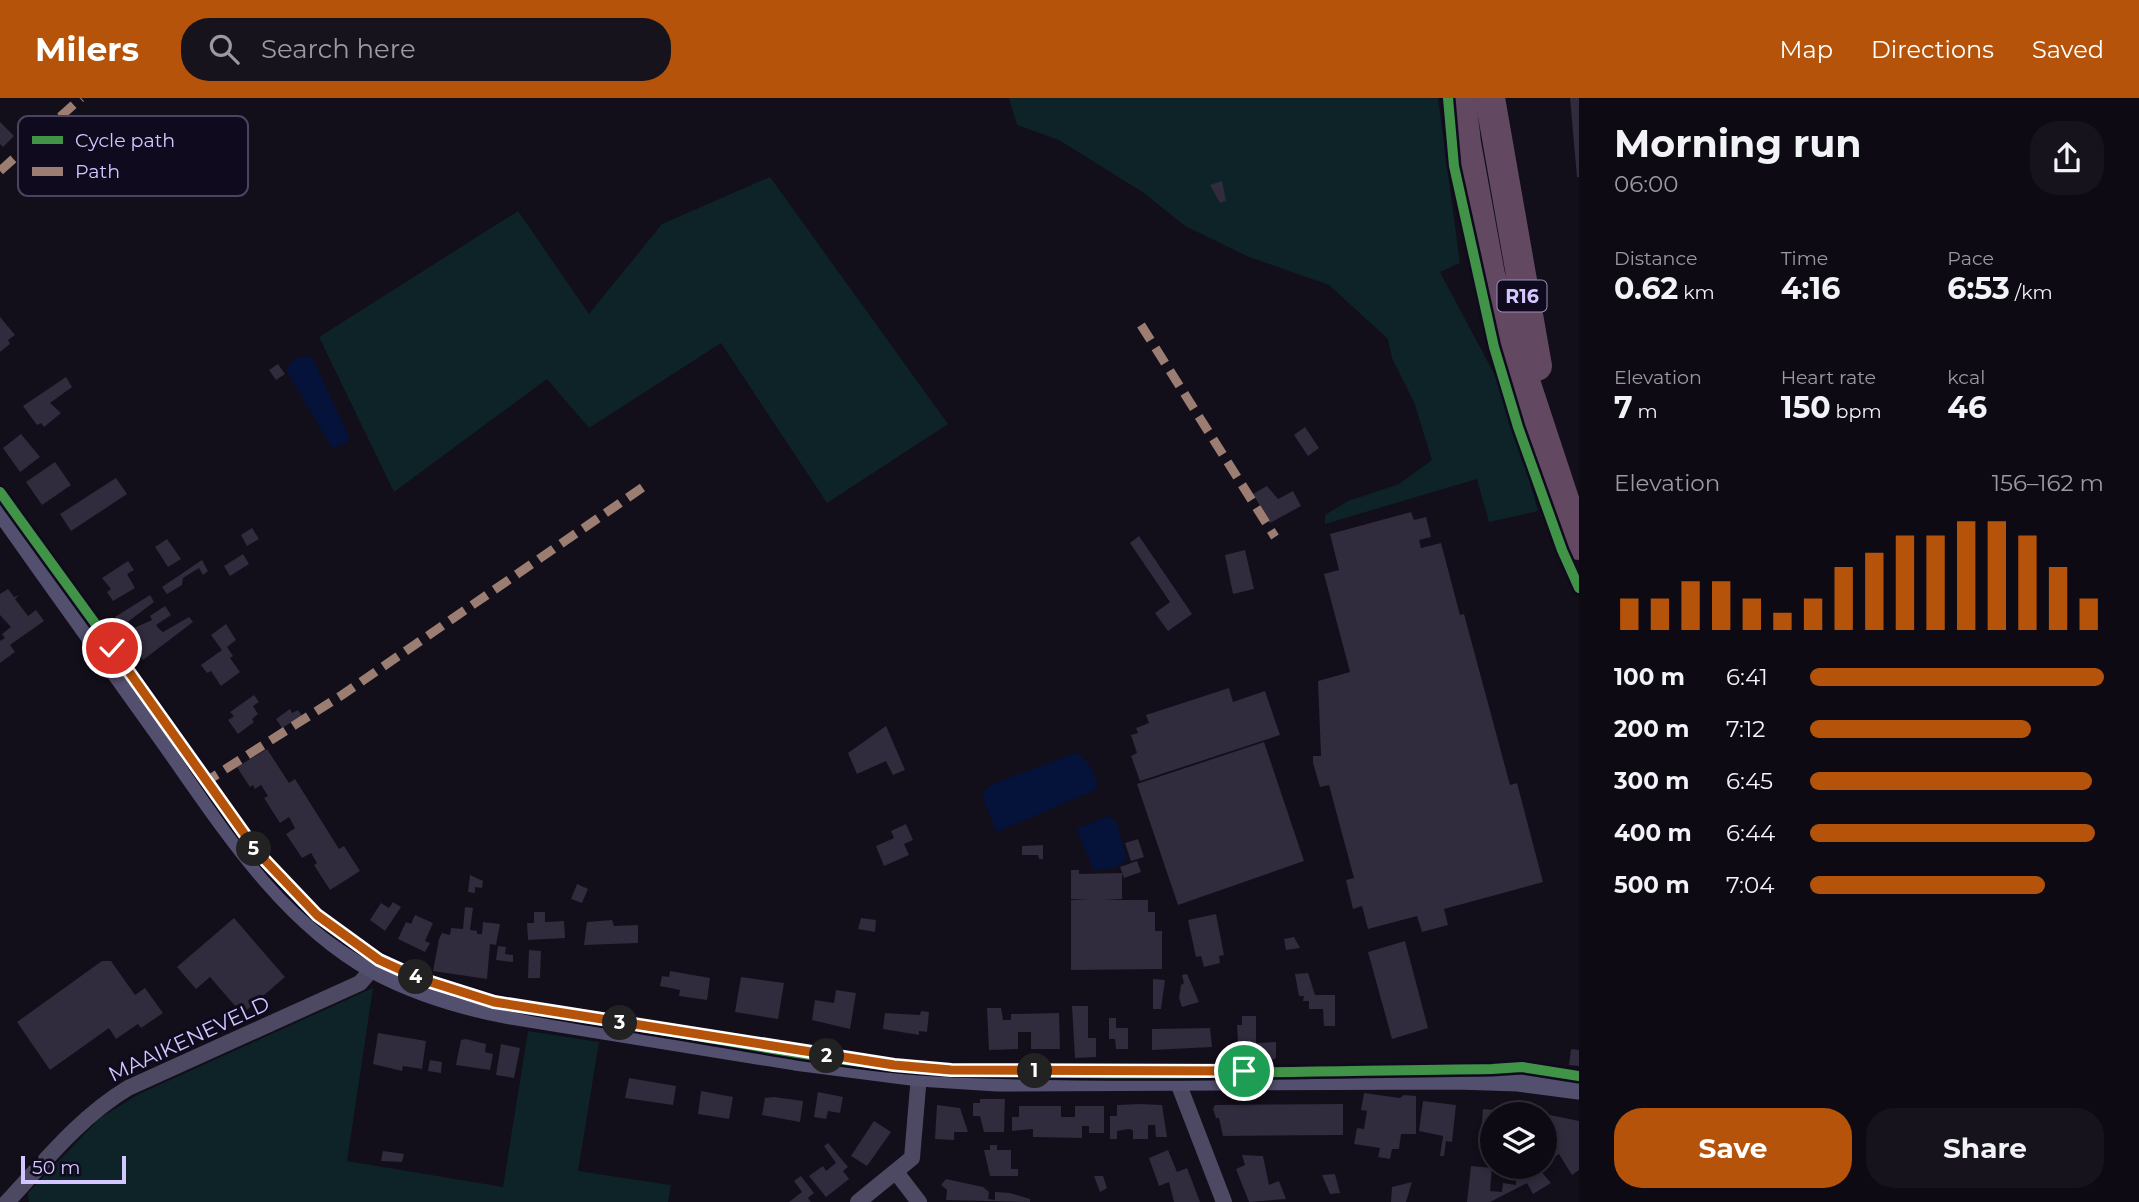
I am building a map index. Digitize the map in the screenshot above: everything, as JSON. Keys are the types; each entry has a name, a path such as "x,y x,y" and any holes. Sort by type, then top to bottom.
{"highway":[{"name":"R16","path":"1461,98 1468,156 1490,275 1546,452 1571,492"},
{"name":"R16","path":"1490,98 1536,362 1579,525"},
{"path":"1571,492 1579,545"}],"street":[{"path":"0,508 251,858 324,930 374,967 427,992 465,1005 795,1059 919,1074 997,1080 1498,1078 1579,1088"},
{"name":"MAAIKENEVELD","path":"8,1202 73,1130 102,1103 128,1088 360,983 374,967"},
{"path":"858,1202 912,1158 919,1074"},
{"path":"1177,1080 1224,1202"},
{"path":"896,1172 919,1202"}],"green space":[{"path":"1009,98 1438,98 1460,263 1440,272 1506,396 1538,511 1489,522 1477,479 1325,524 1325,515 1348,501 1399,484 1432,460 1414,402 1392,358 1388,339 1329,285 1249,257 1185,226 1144,193 1059,140 1017,125"},
{"path":"770,177 948,424 827,503 721,343 589,428 547,379 394,492 319,337 518,211 589,314 662,224"},
{"path":"373,988 347,1161 503,1187 528,1031 599,1042 578,1171 671,1185 668,1202 29,1202 28,1193 100,1118 139,1094"}],"water":[{"path":"305,356 313,359 350,439 347,443 333,448 288,373 288,367 295,358"},
{"path":"1075,753 1084,758 1092,771 1098,785 1093,791 997,832 984,801 984,791 993,784"},
{"path":"1107,816 1116,821 1127,860 1114,868 1094,870 1076,829"}],"building":[{"path":"1570,98 1579,98 1579,177 1577,177"},
{"path":"0,122 14,136 3,147 0,144"},
{"path":"1222,181 1226,201 1220,203 1210,185"},
{"path":"0,317 15,335 8,340 10,344 0,352"},
{"path":"278,364 285,374 276,380 269,370"},
{"path":"66,377 72,387 50,403 61,413 44,427 41,423 37,425 23,406"},
{"path":"1305,427 1319,448 1308,456 1294,435"},
{"path":"21,434 40,457 20,472 3,448"},
{"path":"55,462 71,485 42,505 26,482"},
{"path":"116,478 127,494 71,531 60,514"},
{"path":"1267,486 1278,499 1293,491 1301,506 1270,523 1253,494"},
{"path":"1411,512 1414,520 1426,517 1431,537 1419,540 1421,548 1441,543 1460,615 1464,614 1510,785 1517,783 1543,882 1444,909 1448,925 1422,932 1417,916 1368,929 1362,906 1353,909 1346,880 1354,878 1329,785 1320,787 1313,763 1313,756 1321,756 1318,681 1350,672 1324,574 1339,570 1330,534"},
{"path":"252,528 259,539 247,546 241,535"},
{"path":"1139,536 1192,614 1168,631 1155,613 1170,602 1130,543"},
{"path":"167,539 181,559 168,567 155,547"},
{"path":"1245,550 1254,589 1233,594 1225,555"},
{"path":"243,554 249,564 230,576 224,566"},
{"path":"202,560 208,571 203,575 199,568 183,578 182,585 167,594 162,587"},
{"path":"128,561 134,570 127,574 135,588 113,601 107,592 111,589 102,578"},
{"path":"8,589 14,597 19,595 15,599 28,616 36,610 44,621 10,645 15,652 0,663 0,641 5,638 2,634 11,627 0,615 0,594"},
{"path":"150,595 154,602 121,627 115,617"},
{"path":"165,606 171,615 156,625 163,632 189,617 193,622 143,660 125,632 152,620 150,616"},
{"path":"226,624 236,640 227,647 233,656 230,658 240,672 221,686 211,671 207,673 201,665 222,650 211,635"},
{"path":"1229,688 1233,702 1265,691 1280,735 1140,781 1131,756 1137,753 1131,735 1138,733 1136,728 1149,723 1146,715"},
{"path":"254,695 259,702 253,706 258,714 252,719 254,722 238,734 228,720 234,716 230,712"},
{"path":"290,709 292,713 298,710 302,716 282,728 276,719"},
{"path":"886,726 905,770 893,775 886,761 857,774 848,753"},
{"path":"1264,742 1304,861 1178,905 1137,784"},
{"path":"267,749 289,783 295,779 339,849 344,846 360,871 330,890 314,865 317,863 311,853 302,858 286,834 295,828 289,817 280,823 264,798 268,796 261,785 255,789 253,785 250,787 237,767"},
{"path":"906,824 913,840 904,844 909,855 884,866 876,846 894,838 891,831"},
{"path":"1138,839 1144,857 1131,861 1125,843"},
{"path":"1043,845 1043,859 1039,859 1038,855 1022,855 1022,846"},
{"path":"1137,861 1141,872 1124,878 1120,867"},
{"path":"1071,870 1079,870 1079,874 1122,873 1122,899 1104,900 1148,900 1148,912 1155,912 1155,931 1162,931 1162,969 1071,970 1071,900 1090,900 1071,899"},
{"path":"470,875 483,881 482,888 475,887 475,893 468,892"},
{"path":"577,884 588,889 582,903 571,899"},
{"path":"393,902 401,907 385,931 370,920 381,903 389,908"},
{"path":"465,907 473,908 470,930 477,931 477,934 482,934 483,922 500,924 496,945 490,944 487,979 433,971 442,933 450,935 451,928 463,929"},
{"path":"534,912 545,912 545,922 564,921 565,938 528,940 527,923 534,923"},
{"path":"1216,914 1224,955 1219,956 1220,963 1204,967 1201,956 1196,957 1188,920"},
{"path":"415,915 433,923 425,941 430,943 425,952 398,939 406,922 411,924"},
{"path":"234,918 285,977 242,1014 210,977 196,989 177,967"},
{"path":"861,918 876,920 875,932 858,929"},
{"path":"612,920 614,926 638,925 638,943 584,945 587,922"},
{"path":"1294,937 1300,948 1286,950 1284,939"},
{"path":"1405,941 1428,1028 1392,1039 1368,952"},
{"path":"498,946 506,947 505,954 513,955 513,962 496,960"},
{"path":"529,950 541,951 540,978 528,978"},
{"path":"102,961 111,961 135,995 145,988 163,1013 141,1028 138,1024 116,1039 109,1028 50,1070 17,1022"},
{"path":"670,971 710,978 707,1000 679,996 680,990 660,986 662,976 669,977"},
{"path":"1308,973 1315,995 1335,995 1335,1026 1324,1026 1323,1009 1309,1009 1309,1001 1303,1001 1304,996 1299,996 1295,974"},
{"path":"1187,974 1199,1002 1182,1007 1179,998 1181,985 1184,983 1182,975"},
{"path":"741,977 784,983 778,1019 735,1012"},
{"path":"1153,979 1165,980 1161,1009 1153,1009"},
{"path":"836,990 856,993 850,1029 812,1020 815,1000 834,1003"},
{"path":"1072,1006 1088,1006 1088,1038 1096,1038 1096,1057 1075,1058"},
{"path":"987,1008 1001,1008 1003,1020 1011,1020 1011,1014 1059,1013 1060,1049 1031,1049 1031,1032 1018,1032 1018,1049 989,1050"},
{"path":"921,1011 929,1012 927,1032 919,1031 919,1035 883,1029 885,1013 920,1015"},
{"path":"1242,1016 1256,1016 1256,1043 1276,1042 1276,1058 1267,1062 1250,1061 1250,1043 1238,1043 1237,1025 1242,1025"},
{"path":"1109,1018 1116,1018 1116,1028 1128,1028 1128,1049 1116,1049 1115,1039 1109,1039"},
{"path":"1210,1028 1212,1047 1152,1050 1152,1029"},
{"path":"378,1033 426,1041 422,1069 403,1066 402,1071 373,1064"},
{"path":"461,1040 486,1044 485,1052 493,1054 490,1070 456,1065"},
{"path":"501,1044 520,1048 514,1078 496,1075"},
{"path":"1571,1049 1579,1050 1579,1066 1569,1065"},
{"path":"430,1060 442,1062 441,1073 428,1071"},
{"path":"629,1078 676,1086 673,1105 625,1098"},
{"path":"701,1091 733,1097 729,1119 698,1114"},
{"path":"818,1092 843,1097 840,1113 828,1111 826,1119 814,1117"},
{"path":"1364,1093 1400,1098 1404,1095 1416,1096 1416,1134 1401,1134 1399,1149 1392,1149 1390,1159 1378,1157 1380,1148 1354,1144 1357,1128 1364,1129 1367,1111 1361,1110"},
{"path":"765,1098 803,1101 800,1122 762,1115"},
{"path":"980,1099 1005,1099 1004,1132 984,1132 980,1116 973,1116 973,1103 980,1103"},
{"path":"1423,1101 1456,1105 1452,1142 1446,1141 1444,1156 1440,1156 1443,1136 1419,1131"},
{"path":"1343,1104 1343,1135 1223,1136 1219,1118 1216,1118 1213,1109 1215,1105"},
{"path":"937,1105 960,1108 968,1132 954,1132 954,1140 935,1139"},
{"path":"1117,1105 1162,1105 1167,1137 1156,1137 1155,1125 1148,1125 1148,1139 1133,1139 1133,1130 1129,1129 1117,1131 1117,1139 1110,1139 1110,1116 1117,1116"},
{"path":"1019,1106 1061,1106 1061,1117 1075,1117 1075,1106 1104,1106 1104,1133 1089,1133 1089,1126 1082,1126 1082,1138 1033,1137 1033,1129 1012,1131 1012,1117 1019,1117"},
{"path":"1557,1116 1579,1121 1579,1170 1572,1175 1559,1154 1557,1155"},
{"path":"874,1121 891,1132 867,1166 851,1156"},
{"path":"828,1143 848,1167 843,1171 849,1179 826,1197 809,1176 823,1166 826,1171 836,1163 824,1146"},
{"path":"990,1145 997,1145 997,1150 1011,1150 1011,1169 1018,1169 1018,1176 990,1176 984,1150 990,1150"},
{"path":"1168,1150 1177,1172 1187,1168 1200,1202 1174,1202 1169,1182 1159,1186 1149,1158"},
{"path":"383,1151 404,1154 402,1162 381,1161"},
{"path":"1242,1155 1263,1156 1269,1185 1279,1181 1286,1199 1249,1202 1236,1169 1245,1165"},
{"path":"1471,1166 1480,1167 1480,1179 1491,1179 1490,1191 1502,1192 1503,1183 1516,1185 1516,1179 1548,1179 1551,1183 1533,1194 1527,1183 1490,1202 1467,1202"},
{"path":"1335,1174 1340,1193 1330,1194 1322,1175"},
{"path":"801,1176 814,1193 808,1198 811,1202 789,1202 802,1192 794,1181"},
{"path":"1094,1176 1103,1176 1107,1188 1100,1192"},
{"path":"946,1179 983,1187 989,1192 988,1199 995,1200 995,1192 1010,1193 1030,1199 1030,1202 946,1200 947,1190 941,1185"},
{"path":"1412,1182 1406,1202 1391,1202 1392,1187"}],"marked path":[{"path":"61,116 81,98"},
{"path":"0,171 18,155"},
{"path":"1141,325 1275,537"},
{"path":"202,784 342,695 649,483"}],"cycle path":[{"path":"1448,98 1454,166 1494,347 1518,427 1562,550 1579,588"},
{"path":"0,492 255,850 275,873 318,916 354,943 431,981 513,1005 556,1013 797,1053 914,1068 1155,1073 1522,1067 1579,1076"}],"route":[{"path":"112,648 235,823 287,886 317,915 350,941 379,960 421,979 494,1002 894,1065 951,1070 1244,1071"}]}
